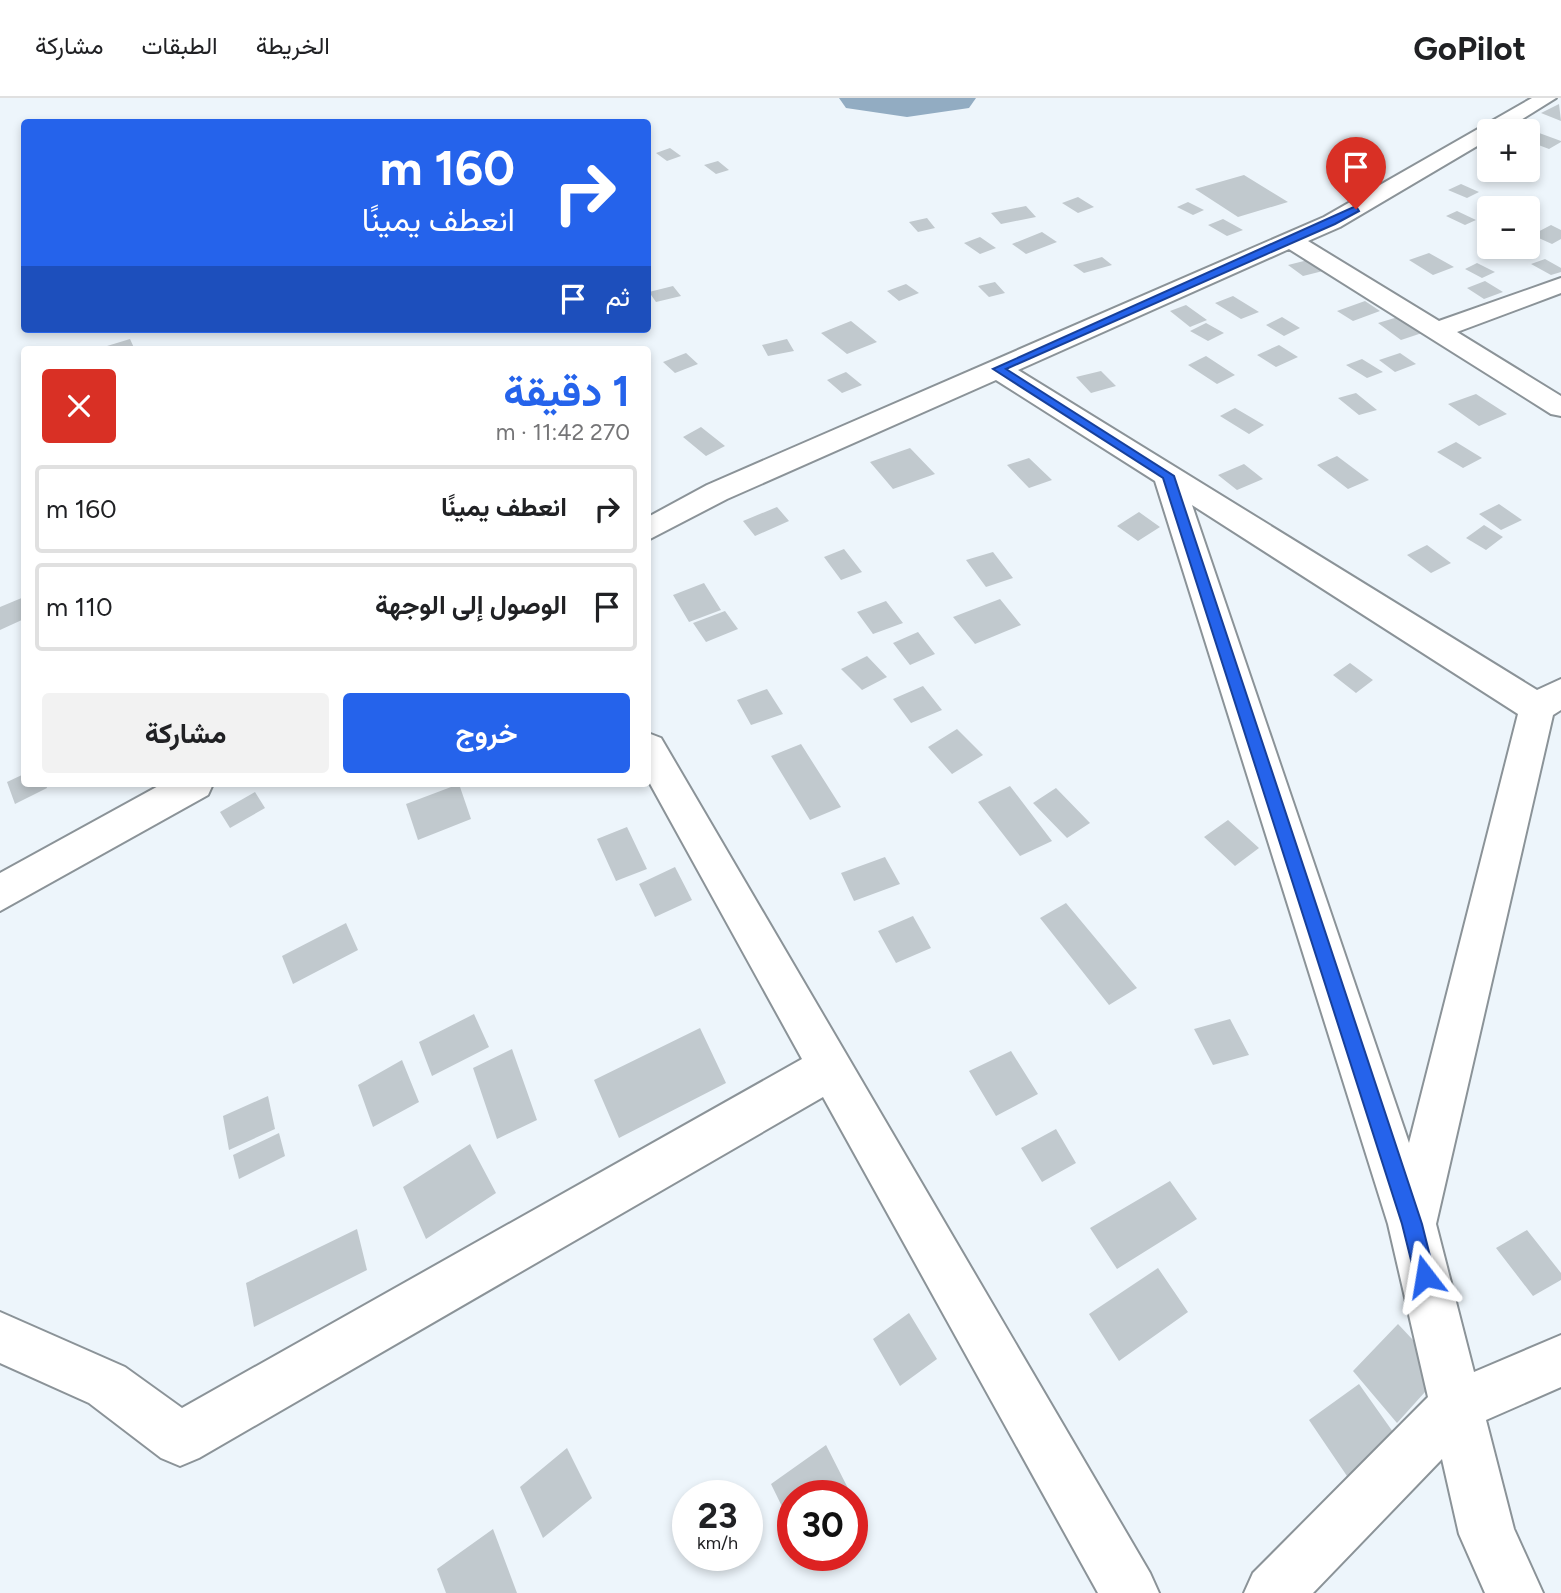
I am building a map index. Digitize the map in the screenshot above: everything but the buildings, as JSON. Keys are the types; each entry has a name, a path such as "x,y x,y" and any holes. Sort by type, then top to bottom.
{"street":[{"path":"651,528 717,492 1332,222 1546,98"},
{"path":"1290,240 1561,408"},
{"path":"1437,331 1561,285"},
{"path":"998,369 1168,476 1549,700 1412,1224"},
{"path":"1168,476 1412,1224 1487,1534 1514,1593"},
{"path":"651,753 1129,1593"},
{"path":"0,893 190,787"},
{"path":"0,1338 107,1385 180,1439 830,1069"},
{"path":"1273,1593 1457,1406 1561,1361"}],"waterway":[{"path":"863,98 907,103 952,98"}],"route":[{"path":"1356,209 998,369 1168,476 1412,1224 1425,1276"}]}
